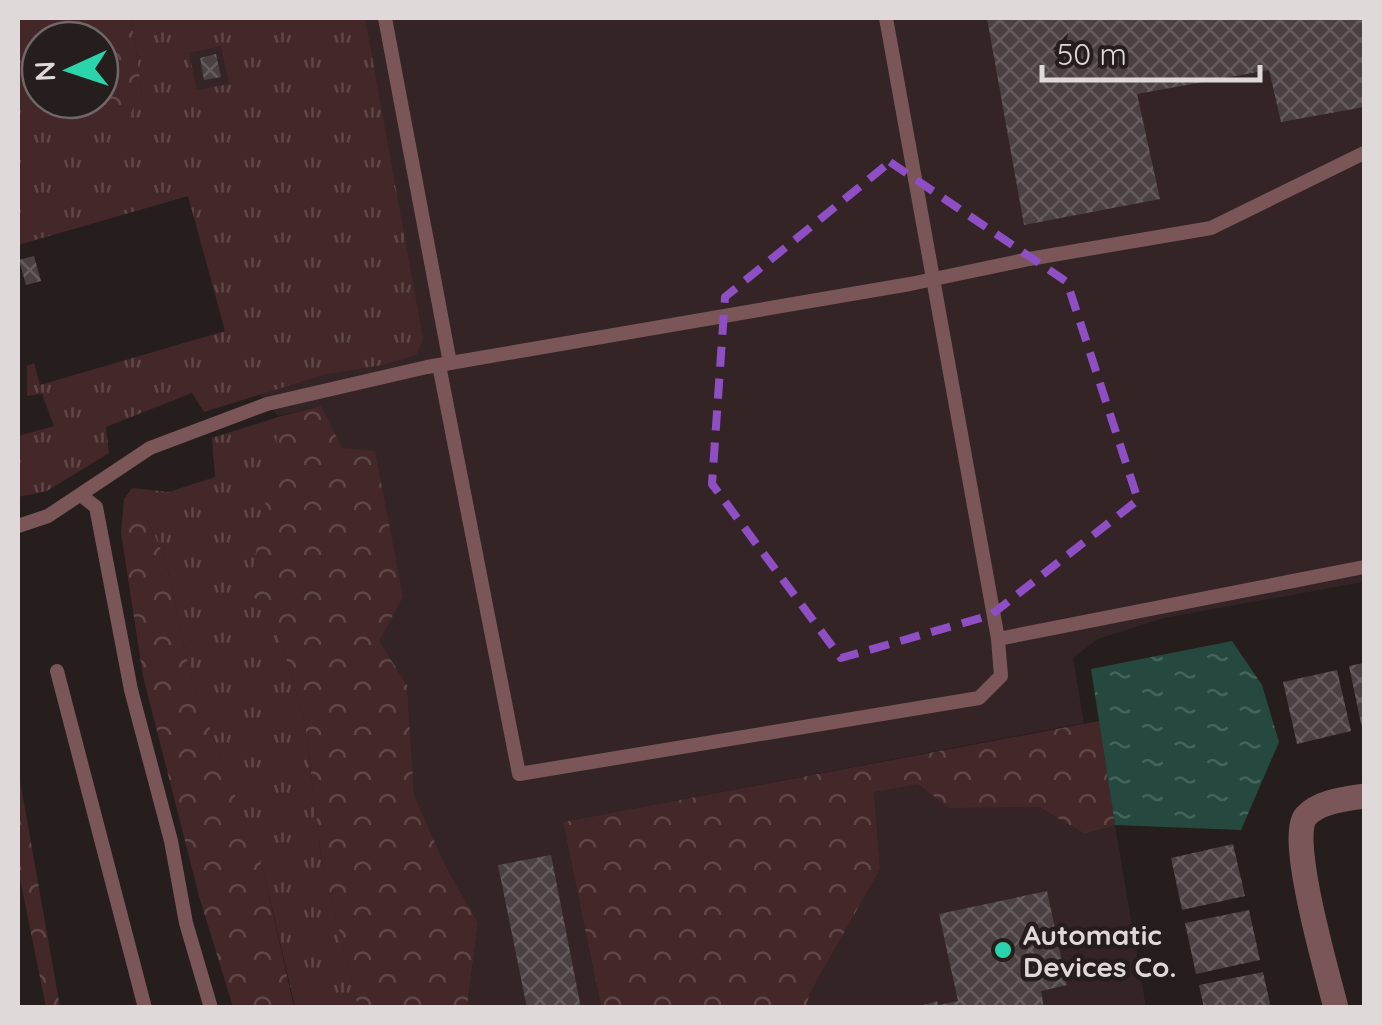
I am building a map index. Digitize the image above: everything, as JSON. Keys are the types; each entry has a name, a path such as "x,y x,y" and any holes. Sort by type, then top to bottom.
{"street":[{"path":"1336,1008 1301,860 1300,828 1304,818 1315,810 1364,796"}],"lane":[{"path":"385,18 519,774 979,698 1001,676 998,639 886,18"},
{"path":"18,526 48,516 82,496 150,448 267,404 444,364 1211,228 1364,153"},
{"path":"82,496 96,507 130,690 171,841 186,923 211,1008"},
{"path":"998,639 1364,566"},
{"path":"56,671 144,1008"}],"highlighted area":[{"path":"890,162 1067,282 1138,500 991,615 841,658 712,484 725,297"}],"shaded area":[{"path":"131,18 1364,18 1364,582 1164,618 1098,639 1073,658 1084,723 563,822 601,1007 467,1007 478,923 445,865 414,795 407,685 378,640 403,597 321,406 278,416 259,394"},
{"path":"918,783 950,808 1039,807 1085,834 1115,825 1146,1007 806,1008 810,993 880,869 874,792"}],"green space":[{"path":"18,18 80,20 20,20 20,120 110,120 116,138 142,92 131,18 365,18 423,339 416,355 326,374 204,412 192,393 106,427 109,453 47,491 18,497 18,436 54,426 42,394 27,396 27,366 34,363 40,385 225,331 188,196 18,245","holes":["221,46 229,84 197,90 189,53"]},
{"path":"131,18 142,92 116,140 110,120 120,120 120,20 80,20"},
{"path":"321,406 342,448 375,451 403,597 379,641 407,685 414,795 445,865 478,923 467,1007 358,1007 321,856 305,722 272,611 248,593 276,450 278,417"},
{"path":"278,417 272,610 305,722 321,856 358,1007 295,1007 263,869 192,681 165,558 132,488 169,492 215,477 212,438"},
{"path":"132,488 165,558 192,681 263,869 294,1007 233,1007 199,896 143,676 121,533 124,499"},
{"path":"1099,721 1115,825 1085,834 1039,807 949,808 918,784 874,792 880,869 810,993 806,1007 601,1007 563,822"},
{"path":"18,769 60,1007 46,1007 18,869"}],"water":[{"path":"1232,641 1262,685 1279,742 1241,830 1115,825 1091,669"}],"building":[{"path":"987,18 1364,18 1364,107 1281,122 1269,70 1137,94 1160,199 1024,225"},
{"path":"216,54 221,77 204,80 200,58"},
{"path":"34,256 41,281 26,285 19,260"},
{"path":"1364,663 1364,733 1363,733 1349,666"},
{"path":"1337,670 1351,731 1297,744 1283,682"},
{"path":"1233,844 1245,896 1182,910 1171,858"},
{"path":"551,855 581,1008 527,1008 498,865"},
{"name":"Automatic Devices Co.","path":"1047,891 1067,985 1041,991 1044,1008 913,1008 937,1001 938,1005 958,1001 939,914"},
{"path":"1249,910 1260,960 1196,974 1185,923"},
{"path":"1263,972 1271,1008 1204,1008 1199,985"}],"place":[{"name":"Automatic Devices Co.","path":"1003,950"}]}
